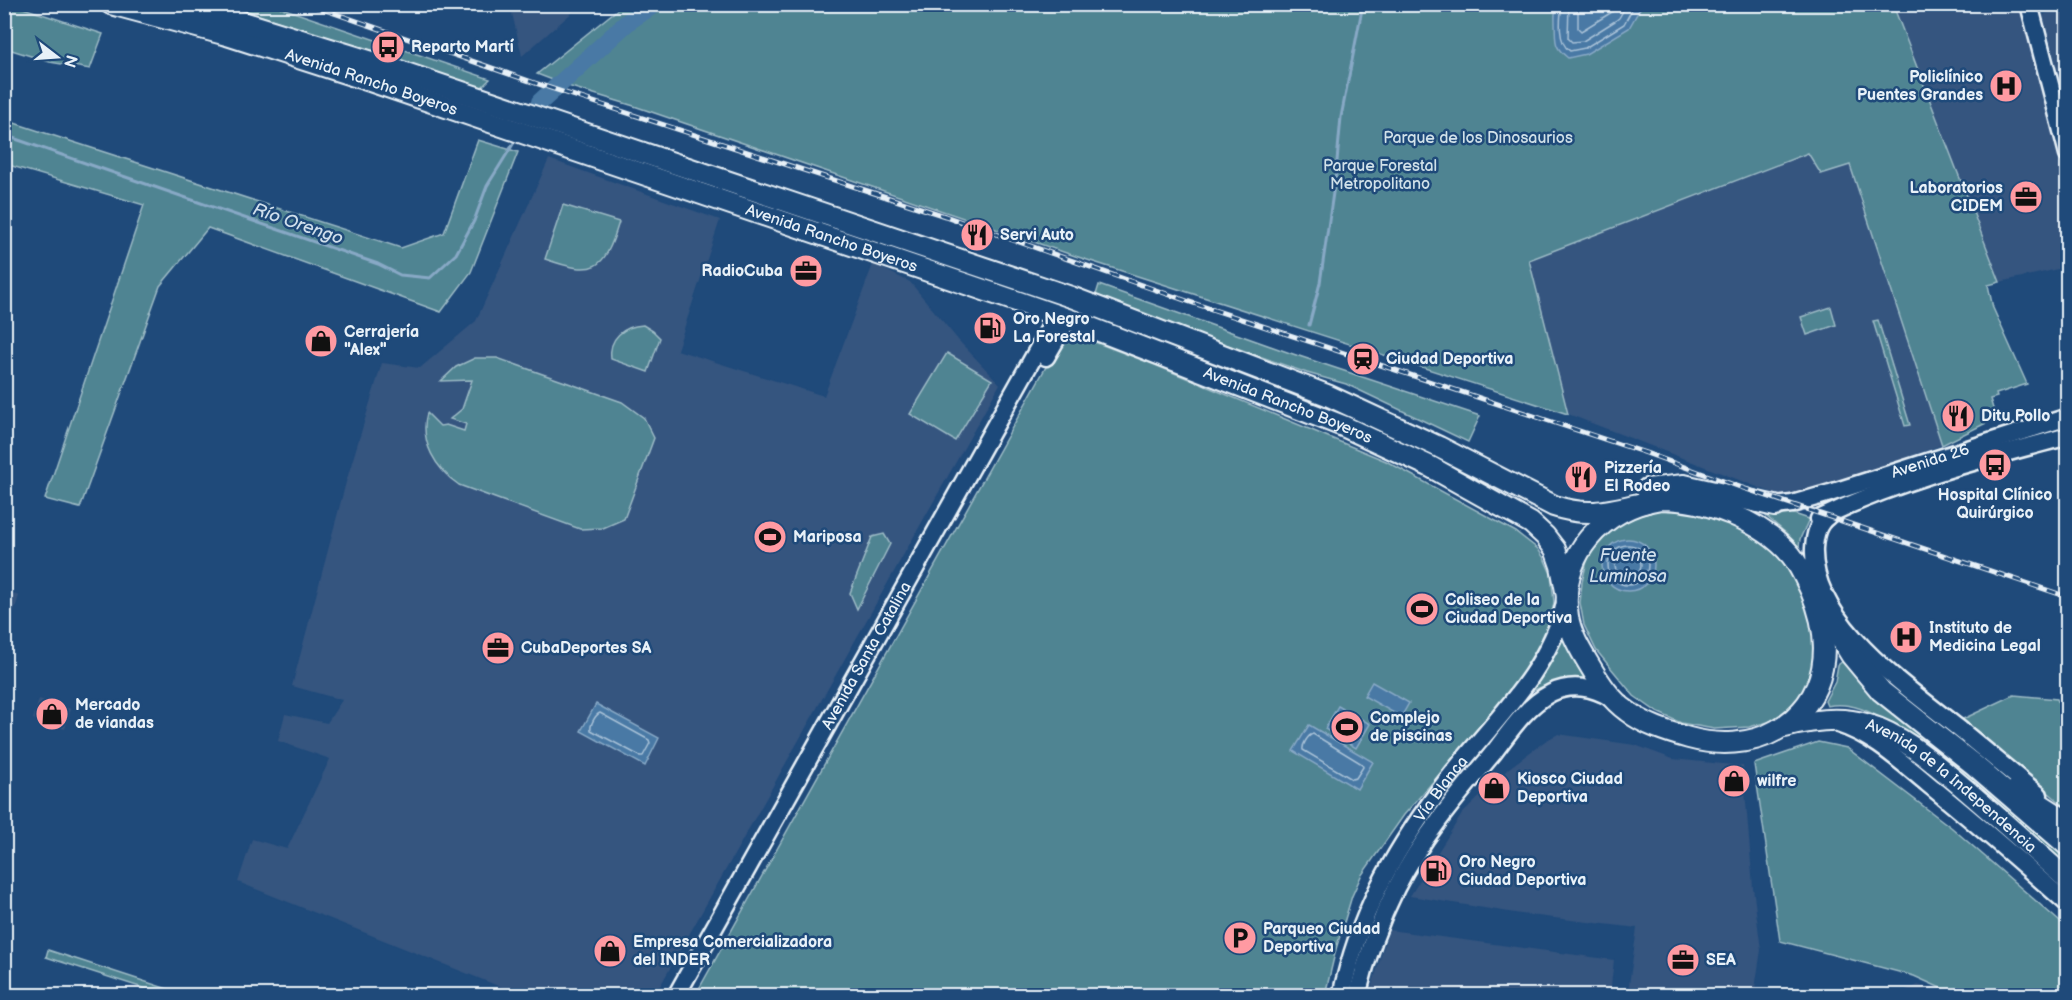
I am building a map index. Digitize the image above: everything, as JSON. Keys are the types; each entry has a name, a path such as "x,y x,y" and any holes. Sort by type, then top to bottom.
{"highway":[{"name":"Avenida Rancho Boyeros","path":"111,4 227,35 511,118 1066,318 1343,426 1429,466 1531,523 1555,549 1567,596"},
{"name":"Avenida Rancho Boyeros","path":"185,4 382,65 511,118"},
{"name":"Avenida Rancho Boyeros","path":"546,130 1023,282 1106,311 1327,395 1439,447 1554,506 1570,511"},
{"path":"1023,282 1066,318 1077,303 1106,311"},
{"path":"1570,511 1592,510 1634,492 1673,485 1692,487 1761,504 1784,505"},
{"path":"1570,511 1601,512 1661,499 1746,509 1784,505"},
{"path":"1647,502 1614,516 1594,531 1573,565 1567,596 1568,617 1576,642 1600,682 1614,701 1628,713 1645,722 1694,739 1712,742 1743,742 1777,730 1804,707 1820,679 1824,649 1822,619 1812,578"},
{"path":"1707,505 1744,521 1778,542 1812,578 1846,647 1881,691 1973,764 2067,846"},
{"name":"Avenida de la Independencia","path":"1777,730 1805,722 1848,720 1865,723 1899,738 1981,803 2067,880"},
{"path":"1973,764 2067,820"}],"main road":[{"path":"2030,4 2067,154"},
{"name":"Avenida Santa Catalina","path":"676,996 1066,318"},
{"name":"Avenida Santa Catalina","path":"686,996 1066,318"},
{"name":"Avenida 26","path":"1784,505 2067,417"},
{"name":"Avenida 26","path":"1812,578 1807,556 1811,531 1820,519 1878,492 1907,482 2067,436"},
{"path":"1812,578 1849,631 1885,668 2067,820"},
{"name":"Vía Blanca","path":"1341,996 1354,945 1389,864 1439,790 1507,708 1543,659 1561,621 1567,596"},
{"name":"Vía Blanca","path":"1357,996 1370,953 1403,874 1448,807 1525,714 1551,693 1566,689 1598,690 1614,701"},
{"name":"Avenida de la Independencia","path":"1822,720 1850,728 1867,736 1944,797 2067,903"}],"shaded area":[{"path":"510,4 581,5 522,56"},
{"path":"1893,5 2020,5 2067,193 2067,267 2000,282"},
{"path":"2067,5 2067,106 2043,15"},
{"path":"1808,153 1850,164 1942,445 1791,500 1568,414 1528,260"},
{"path":"549,159 720,220 677,350 824,396 873,264 910,282 959,341 1000,384 655,995 521,995 238,882 252,839 287,849 330,759 278,741 285,714 327,723 342,700 292,686 346,482 382,363 420,368 476,321"},
{"path":"4,591 19,596 5,639"},
{"name":"Mercado de viandas","path":"39,699 71,709 65,729 33,719"},
{"path":"1558,734 1635,745 1673,759 1743,766 1753,887 1761,950 1754,995 1636,996 1628,992 1637,928 1521,914 1410,896 1462,814 1509,768"},
{"path":"1389,930 1614,960 1610,995 1369,995"},
{"path":"1918,985 1949,995 1905,995 1906,990"}],"green space":[{"path":"5,4 103,34 90,69 50,62 5,48"},
{"path":"229,5 273,5 490,79 481,88"},
{"name":"Parque Forestal Metropolitano","path":"623,5 1893,5 2000,282 1988,285 1993,308 2027,384 1996,394 1997,397 1990,399 1996,418 1942,445 1850,165 1821,174 1808,153 1529,260 1568,414 1075,256 537,74"},
{"path":"5,120 401,248 444,233 478,140 518,152 471,272 441,312 208,228 160,286 80,508 45,499 144,205 5,164"},
{"path":"563,205 619,222 608,251 595,266 575,267 545,259"},
{"path":"1099,285 1290,353 1480,416 1468,442 1346,384 1307,373 1095,298"},
{"path":"1831,307 1836,325 1807,335 1801,317"},
{"path":"1878,320 1910,425 1905,426 1873,321"},
{"path":"643,325 660,338 648,372 611,359 615,339 630,328"},
{"path":"1066,331 1155,365 1386,461 1516,532 1538,549 1551,574 1554,602 1549,631 1518,684 1404,815 1361,876 1352,896 1325,995 695,996"},
{"path":"947,353 992,380 955,441 910,414"},
{"path":"475,358 497,358 622,402 644,418 654,438 624,519 603,528 580,529 459,485 443,471 431,454 425,434 427,413 440,426 446,425 464,431 466,424 450,419 462,409 472,380 441,381 456,367"},
{"path":"1670,506 1720,517 1768,543 1794,571 1815,629 1814,671 1799,701 1786,713 1768,722 1749,727 1714,729 1681,723 1657,712 1634,696 1596,650 1584,625 1580,603 1587,561 1596,543 1605,531 1647,509"},
{"path":"1785,511 1809,519 1799,547 1766,516"},
{"path":"884,534 890,544 857,609 850,593 872,537"},
{"path":"1564,632 1589,679 1554,682 1524,694 1552,657"},
{"path":"1843,661 1877,700 1945,754 2067,859 2067,872 1892,725 1853,706 1827,706 1825,701 1835,682 1838,665"},
{"path":"2014,695 2057,699 2067,724 2067,808 1961,720"},
{"path":"1818,742 1847,748 1952,828 2067,928 2067,995 1956,995 1914,976 1780,941 1754,764"},
{"path":"48,950 186,995 165,995 46,957"}],"water":[{"path":"1557,4 1642,5 1629,28 1586,54 1568,58 1556,43"},
{"name":"Fuente Luminosa","path":"1623,539 1633,539 1647,546 1654,565 1647,584 1633,591 1623,591 1613,587 1606,580 1602,570 1602,560 1606,550 1613,543"},
{"path":"1372,682 1409,703 1401,717 1364,696"},
{"path":"596,704 659,738 645,766 581,731"},
{"path":"1338,706 1370,724 1356,748 1325,729"},
{"path":"1309,725 1373,762 1357,789 1293,751"}],"waterway":[{"path":"540,102 629,21 655,4"},
{"path":"1309,325 1320,283 1336,172 1341,117 1363,4"},
{"name":"Río Orengo","path":"4,135 378,264 400,275 430,278 456,254 474,221 487,186 515,141"}],"railway":[{"path":"308,4 535,83 945,216 1190,302 1646,453 1740,487 2068,597"}],"place":[{"name":"Reparto Martí","path":"388,47"},
{"name":"Policlínico Puentes Grandes","path":"2006,86"},
{"name":"Laboratorios CIDEM","path":"2026,197"},
{"name":"Servi Auto","path":"977,235"},
{"name":"RadioCuba","path":"806,271"},
{"name":"Oro Negro La Forestal","path":"990,328"},
{"name":"Cerrajería \"Alex\"","path":"321,341"},
{"name":"Ciudad Deportiva","path":"1363,359"},
{"name":"Ditu Pollo","path":"1958,416"},
{"name":"Hospital Clínico Quirúrgico","path":"1995,465"},
{"name":"Pizzería El Rodeo","path":"1581,477"},
{"name":"Mariposa","path":"770,537"},
{"name":"Coliseo de la Ciudad Deportiva","path":"1422,609"},
{"name":"Instituto de Medicina Legal","path":"1906,637"},
{"name":"CubaDeportes SA","path":"498,648"},
{"name":"Mercado de viandas","path":"52,714"},
{"name":"Complejo de piscinas","path":"1347,727"},
{"name":"wilfre","path":"1734,781"},
{"name":"Kiosco Ciudad Deportiva","path":"1494,788"},
{"name":"Oro Negro Ciudad Deportiva","path":"1436,871"},
{"name":"Parqueo Ciudad Deportiva","path":"1240,938"},
{"name":"Empresa Comercializadora del INDER","path":"610,951"},
{"name":"SEA","path":"1683,960"}],"park label":[{"name":"Parque de los Dinosaurios","path":"1478,138"}]}
